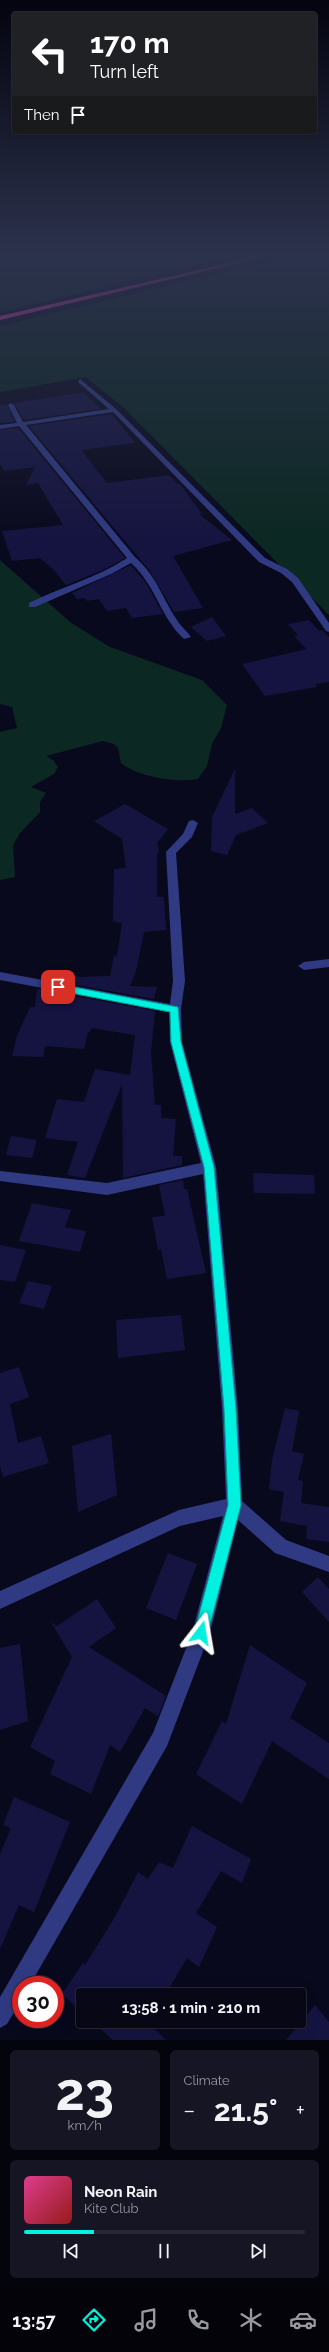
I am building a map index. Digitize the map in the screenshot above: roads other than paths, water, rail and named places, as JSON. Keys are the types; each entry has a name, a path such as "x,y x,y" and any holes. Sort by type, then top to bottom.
{"street":[{"path":"80,381 114,410 262,560 284,571 295,580 329,629"},
{"path":"11,405 21,424 132,559 143,568 155,586 175,628 187,637"},
{"path":"0,427 114,410"},
{"path":"32,605 53,594 120,567 132,559"},
{"path":"0,2016 160,1739 201,1633 234,1505 230,1409 209,1167 176,1042 175,1009 179,981 171,852 188,835 193,823"},
{"path":"304,966 329,963"},
{"path":"0,976 175,1009"},
{"path":"0,1176 108,1189 209,1167"},
{"path":"234,1505 281,1547 329,1564"},
{"path":"0,1600 178,1518 234,1505"}]}
